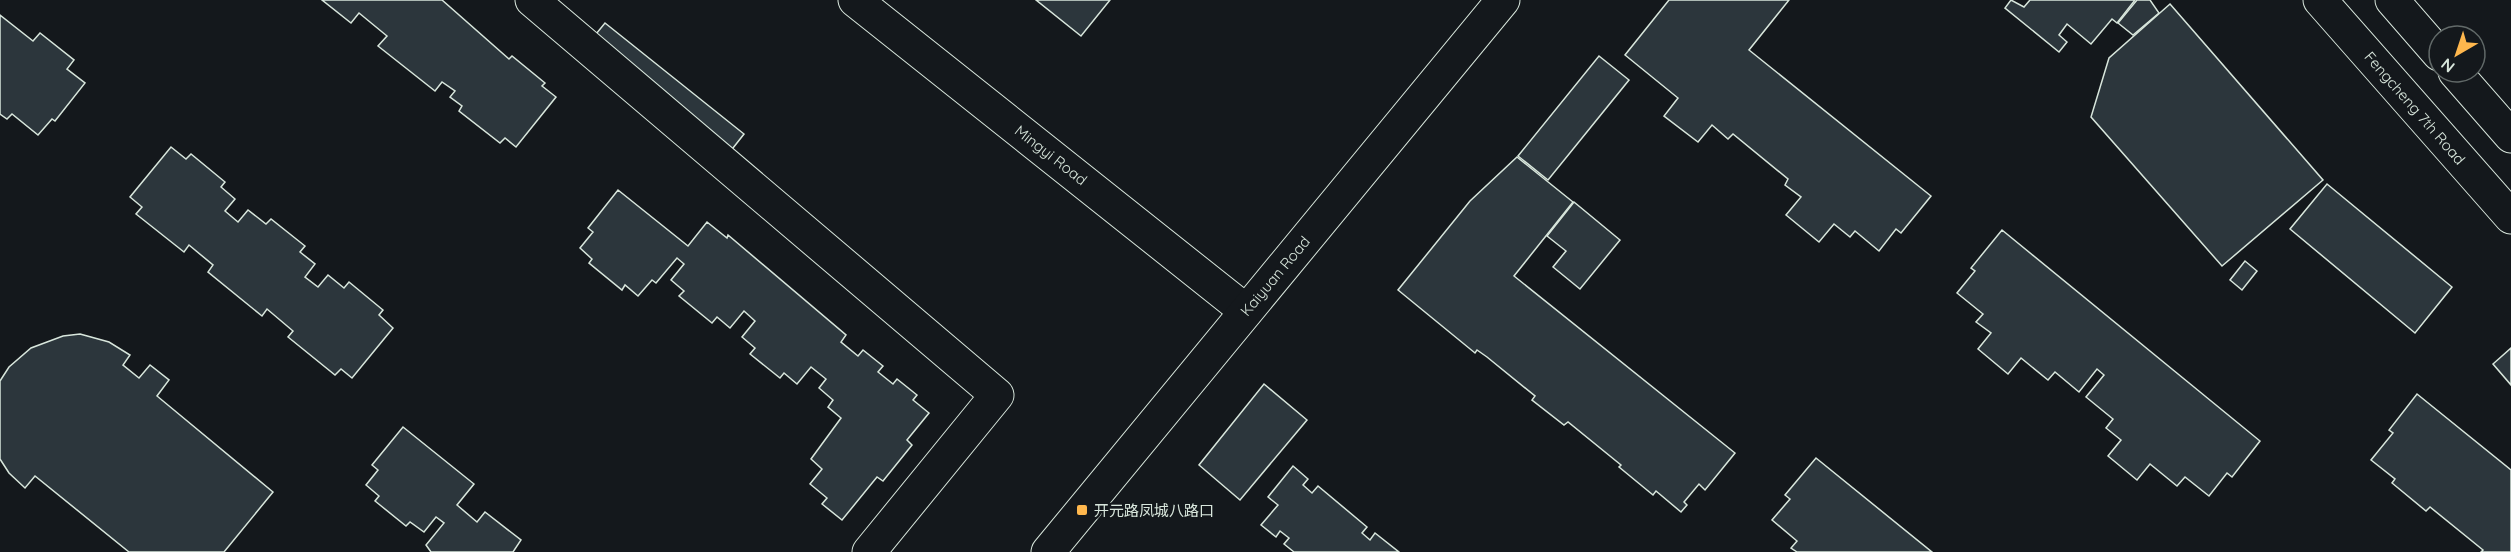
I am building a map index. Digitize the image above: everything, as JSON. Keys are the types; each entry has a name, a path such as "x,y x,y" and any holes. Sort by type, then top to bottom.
{"street":[{"path":"532,0 997,395 869,552"},
{"name":"Mingyi Road","path":"855,0 1246,311"},
{"name":"Kaiyuan Road","path":"1048,552 1503,0"},
{"name":"Fengcheng 7th Road","path":"2320,0 2511,217"},
{"path":"2392,0 2427,40"},
{"path":"2466,84 2511,136"}],"building":[{"path":"322,0 442,0 509,59 512,56 545,83 542,86 556,97 516,147 505,138 500,143 459,111 462,106 450,97 455,91 442,82 435,91 378,46 387,36 359,13 351,23"},
{"path":"1036,0 1110,0 1081,36"},
{"path":"1669,0 1789,0 1749,50 1931,196 1901,233 1896,229 1879,251 1855,231 1850,237 1834,224 1819,242 1786,215 1801,197 1785,185 1788,179 1733,134 1728,139 1712,125 1698,142 1664,116 1678,98 1625,55"},
{"path":"2011,0 2024,7 2030,0 2135,0 2117,23 2112,19 2091,44 2067,24 2059,35 2067,42 2059,52 2005,8"},
{"path":"2137,0 2150,0 2159,13 2133,35 2118,23"},
{"path":"2170,4 2323,180 2222,266 2091,117 2109,58"},
{"path":"0,15 33,41 40,33 74,60 67,69 85,83 55,121 52,119 38,135 12,114 7,119 0,114"},
{"path":"605,23 744,134 722,162 583,50"},
{"path":"1599,56 1629,80 1548,180 1518,156"},
{"path":"171,147 186,159 191,154 225,182 221,187 235,199 225,211 238,222 248,210 266,224 271,219 305,246 300,252 315,264 305,277 318,287 328,275 344,288 349,282 383,310 379,315 393,328 352,378 341,369 335,375 288,337 293,331 267,309 262,316 208,272 213,265 189,245 184,252 136,214 142,207 130,197"},
{"path":"1517,157 1573,202 1514,276 1735,453 1705,490 1699,484 1684,502 1687,505 1681,512 1656,491 1653,495 1619,467 1621,465 1568,422 1564,425 1532,400 1535,396 1487,357 1477,350 1475,353 1398,290 1470,201"},
{"path":"2327,184 2452,287 2415,333 2290,229"},
{"path":"618,190 688,246 707,222 727,238 728,235 846,335 841,342 858,356 863,350 883,366 878,372 893,384 897,379 917,395 913,400 929,413 907,440 912,445 883,481 877,477 842,520 822,504 827,498 810,484 822,469 811,459 841,418 828,407 833,400 819,388 826,379 811,367 797,384 784,373 780,378 750,354 755,348 742,337 755,321 744,311 730,328 717,317 712,323 679,296 684,291 671,280 684,264 677,258 656,283 652,280 638,296 625,285 622,290 589,263 592,259 580,248 593,232 588,228"},
{"path":"1574,202 1620,240 1580,289 1553,267 1566,251 1547,236"},
{"path":"2002,230 2260,441 2232,477 2227,473 2209,496 2185,477 2177,486 2150,464 2137,480 2108,456 2121,440 2106,428 2113,419 2086,397 2104,375 2097,369 2079,392 2055,372 2048,380 2021,358 2008,374 1978,349 1991,333 1976,322 1983,314 1957,293 1975,271 1971,268"},
{"path":"2245,261 2257,271 2242,290 2230,280"},
{"path":"80,334 109,342 130,355 123,365 139,378 150,365 169,380 157,396 273,492 224,552 129,552 35,476 25,488 9,473 0,459 0,381 9,367 31,348 63,336"},
{"path":"2511,348 2511,385 2493,364"},
{"path":"1264,384 1307,420 1240,500 1199,465"},
{"path":"2417,394 2511,470 2511,552 2481,552 2483,550 2430,507 2426,511 2392,483 2395,479 2371,460 2393,433 2389,430"},
{"path":"403,427 474,484 457,505 477,522 485,512 521,540 513,552 431,552 426,545 444,523 436,517 424,532 410,522 406,526 375,501 379,496 366,485 378,470 372,465"},
{"path":"1816,458 1932,552 1797,552 1791,548 1797,541 1772,520 1790,499 1785,495"},
{"path":"1293,466 1308,479 1303,485 1312,493 1318,486 1367,527 1362,533 1370,540 1375,533 1399,552 1294,552 1284,544 1289,538 1280,531 1276,537 1261,525 1278,505 1268,497"}],"place":[{"name":"开元路凤城八路口","path":"1082,510"}]}
